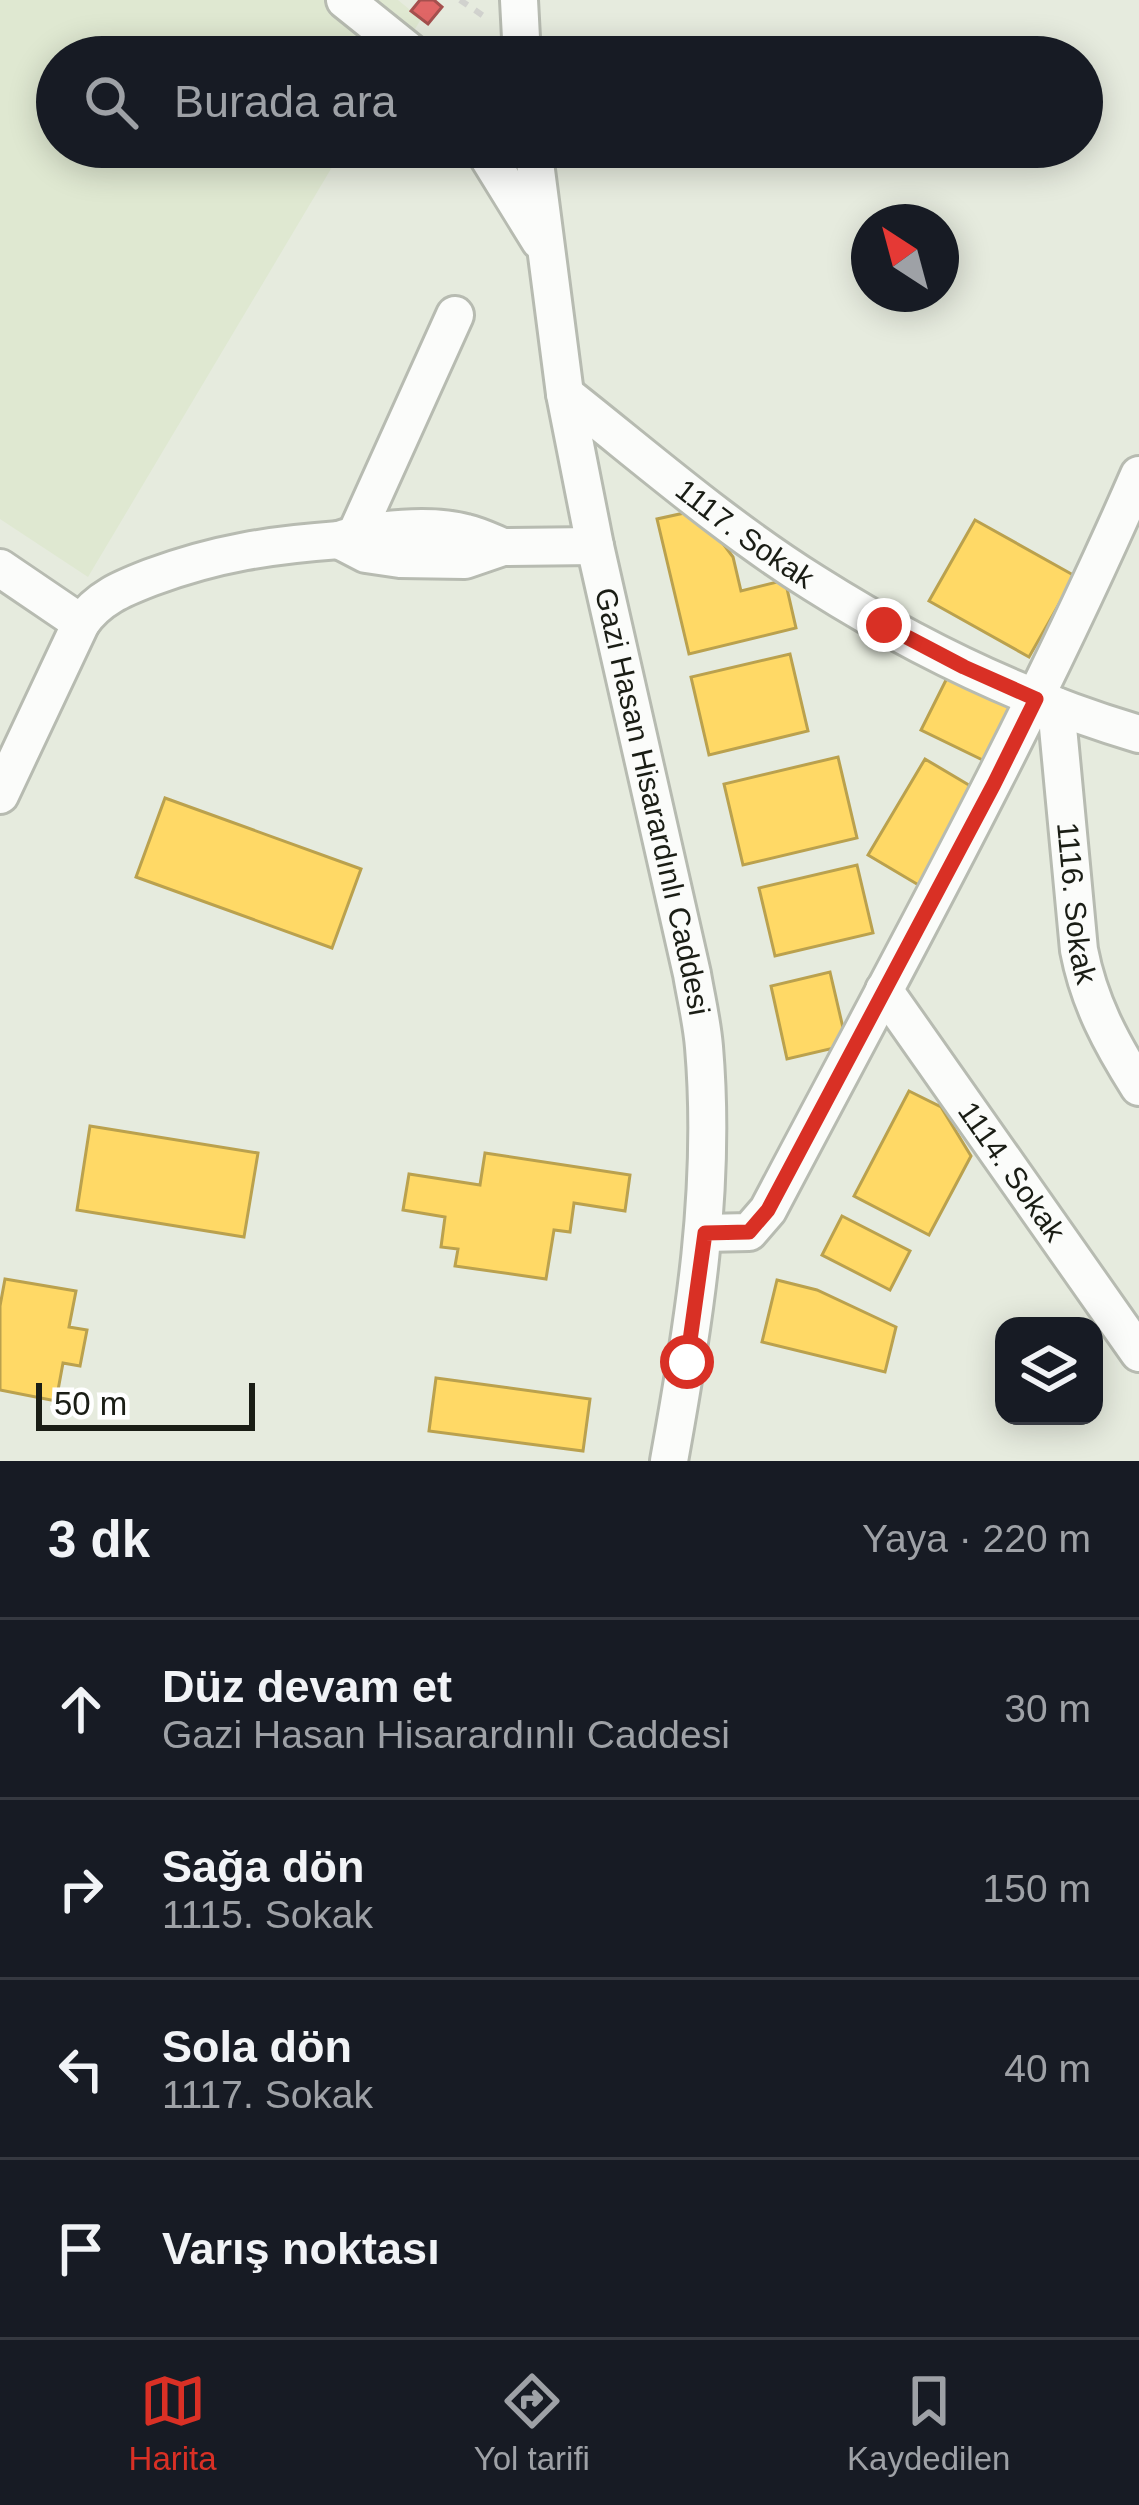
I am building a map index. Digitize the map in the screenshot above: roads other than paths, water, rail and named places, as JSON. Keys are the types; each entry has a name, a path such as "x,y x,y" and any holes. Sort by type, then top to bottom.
{"street":[{"path":"345,0 390,36"},
{"path":"495,168 545,250"},
{"name":"Gazi Hasan Hisarardınlı Caddesi","path":"535,168 565,394 704,1041 709,1125 705,1233 669,1461"},
{"path":"348,537 455,315"},
{"name":"1117. Sokak","path":"565,394 736,528 884,625 964,667 1139,734"},
{"path":"705,1233 749,1232 768,1210 994,784 1046,702 1139,475"},
{"path":"348,537 366,554 400,559 465,560 503,547 595,546"},
{"path":"0,795 81,623 109,596 196,560 348,537"},
{"path":"0,568 81,623"},
{"name":"1116. Sokak","path":"1046,702 1086,985 1105,1030 1139,1087"},
{"name":"1114. Sokak","path":"884,990 1139,1353"}]}
